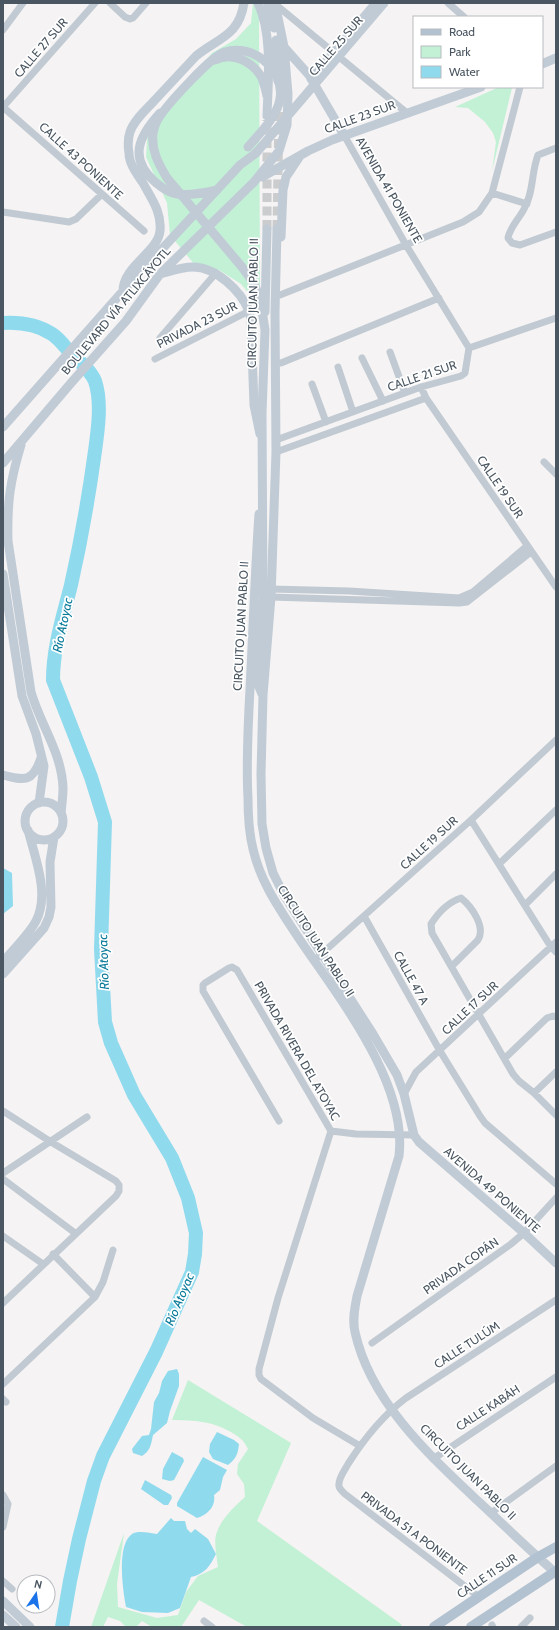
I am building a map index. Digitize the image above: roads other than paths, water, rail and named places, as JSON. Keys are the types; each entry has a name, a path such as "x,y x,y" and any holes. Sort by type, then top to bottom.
{"main road":[{"path":"123,292 124,281 137,263 154,244 160,232 160,219 157,207 134,169 129,155 131,130 141,116 196,56 206,47 226,37 237,25 242,15 244,3"},
{"path":"258,3 268,44 269,69 267,116"},
{"path":"268,3 278,50 279,109"},
{"path":"254,182 279,151 287,126 288,94 284,47 275,3"},
{"name":"CALLE 25 SUR","path":"337,56 376,3"},
{"path":"252,150 384,3"},
{"name":"CALLE 25 SUR","path":"314,83 337,56 389,3"},
{"name":"AVENIDA 41 PONIENTE","path":"284,47 314,83 344,135"},
{"path":"252,150 273,116 280,99 279,80 268,62 254,54 239,51 224,52 208,62 160,116 154,131 152,147 158,163 167,178 242,267 253,282 260,297 265,330 262,414 262,602 257,682 263,695"},
{"path":"217,190 193,194 176,194 162,188 150,178 140,164 139,153 144,133 148,126 202,67 220,57 234,57 247,61 257,70 263,80 267,96"},
{"path":"543,64 556,58"},
{"name":"CALLE 23 SUR","path":"254,182 300,156 344,135 478,88"},
{"name":"BOULEVARD VÍA ATLIXCÁYOTL","path":"3,427 109,307 240,165 252,150"},
{"path":"276,440 280,410 280,295 283,190 286,177 300,156"},
{"name":"BOULEVARD VÍA ATLIXCÁYOTL","path":"3,463 70,383 126,321 160,274 254,182"},
{"name":"CIRCUITO JUAN PABLO II","path":"267,229 260,500 248,720 247,785 249,827 253,849 262,878 274,900 366,1041 389,1085 395,1104 400,1136 399,1156 357,1296 354,1314 354,1330 360,1351 369,1372 392,1409 434,1458 490,1513 556,1572"},
{"name":"CIRCUITO JUAN PABLO II","path":"277,229 275,312 276,452 271,593 262,720 262,824 266,848 273,873 284,895 373,1034 397,1075 404,1094 414,1135"},
{"path":"160,274 193,267 216,273 233,287 249,311 251,323 254,405 262,443"},
{"path":"22,440 8,493 8,540 31,692 35,707 57,759 63,787 61,813 63,824 62,829 54,837 42,840 37,838 28,830"},
{"path":"260,500 264,495 270,494 273,496 274,502"},
{"path":"3,574 22,696 42,755 43,775 39,803"},
{"path":"248,720 262,720"},
{"path":"3,775 20,780 32,776 42,755"},
{"path":"3,962 36,922 40,912 40,881 38,866 25,819 27,813 30,808 39,803 52,804 61,813"},
{"path":"3,974 44,928 49,917 51,907 50,862 54,837"},
{"name":"AVENIDA 49 PONIENTE","path":"414,1135 419,1142 556,1262"},
{"name":"CALLE 11 SUR","path":"434,1627 538,1557 556,1547"},
{"path":"471,1627 556,1572"},
{"path":"3,1601 30,1627"},
{"path":"3,1615 16,1627"}],"street":[{"path":"3,30 23,3"},
{"name":"CALLE 27 SUR","path":"3,107 95,3"},
{"path":"110,3 130,20 134,18 146,3"},
{"path":"275,3 407,113"},
{"path":"448,3 463,16"},
{"path":"280,295 463,222 479,212 492,193 520,88"},
{"name":"CALLE 43 PONIENTE","path":"3,107 101,195 144,231"},
{"name":"AVENIDA 41 PONIENTE","path":"344,135 406,245 470,348"},
{"path":"556,149 538,156 533,185 526,206 509,232 508,238 512,243 520,244 556,232"},
{"path":"492,193 508,198 512,202 526,206"},
{"path":"3,212 69,222 76,219 101,195"},
{"path":"160,338 216,273"},
{"path":"281,363 439,298"},
{"name":"PRIVADA 23 SUR","path":"155,359 249,311"},
{"path":"470,348 556,318"},
{"name":"CALLE 21 SUR","path":"276,440 420,387 465,373 470,348"},
{"path":"390,352 406,392"},
{"path":"362,358 383,401"},
{"path":"338,367 353,412"},
{"path":"312,384 326,422"},
{"name":"CALLE 19 SUR","path":"420,387 426,398 556,587"},
{"path":"276,452 426,398"},
{"path":"544,462 556,474"},
{"path":"271,593 459,603 468,602 529,549"},
{"name":"CALLE 19 SUR","path":"314,961 471,820 556,740"},
{"path":"499,864 556,810"},
{"path":"471,820 525,905 554,947"},
{"path":"525,905 556,874"},
{"path":"452,966 478,940 481,935 481,928 478,921 468,903 461,898 454,901 435,918 431,924 432,933 513,1074 556,1115"},
{"name":"CALLE 47 A","path":"364,916 440,1051 486,1123 556,1184"},
{"name":"CALLE 17 SUR","path":"404,1094 416,1072 478,1014 554,947"},
{"name":"PRIVADA RIVERA DEL ATOYAC","path":"279,1121 203,991 203,985 205,983 232,967 237,970 331,1131 278,1298 259,1369 259,1375 261,1379 313,1418 360,1446"},
{"path":"505,1058 547,1018 553,1016 556,1017"},
{"path":"534,1093 556,1072"},
{"path":"3,1111 116,1181 120,1185 116,1196 75,1232 3,1303"},
{"path":"3,1173 87,1117"},
{"path":"331,1131 356,1134 400,1136 414,1135"},
{"path":"3,1179 75,1232"},
{"name":"PRIVADA COPÁN","path":"372,1343 511,1244 524,1233 556,1198"},
{"path":"3,1236 43,1264"},
{"path":"3,1384 95,1297 113,1250"},
{"path":"53,1254 95,1297"},
{"name":"CALLE TULÚM","path":"338,1484 340,1477 360,1446 392,1409 406,1398 556,1300"},
{"name":"CALLE KABÁH","path":"434,1458 556,1377"},
{"path":"490,1513 556,1466"},
{"name":"PRIVADA 51 A PONIENTE","path":"338,1484 340,1490 345,1494 479,1596"},
{"path":"3,1495 8,1504 3,1527"},
{"path":"3,1581 12,1589"},
{"path":"521,1627 530,1618"},
{"path":"204,1621 212,1627"}],"water":[{"path":"3,868 12,873 13,906 3,914"},
{"path":"177,1369 179,1374 179,1386 167,1423 153,1435 150,1447 145,1454 142,1456 133,1453 132,1449 142,1436 149,1435 154,1402 159,1393 162,1381 168,1371"},
{"path":"217,1432 239,1444 236,1456 228,1465 213,1459 209,1452 210,1444"},
{"path":"172,1452 183,1458 184,1461 174,1480 170,1481 162,1479 163,1469"},
{"path":"203,1457 227,1470 223,1477 220,1490 214,1495 214,1503 210,1510 205,1515 197,1518 177,1506 177,1503"},
{"path":"145,1480 171,1495 172,1498 168,1505 164,1505 141,1489"},
{"path":"171,1518 174,1521 185,1521 187,1529 191,1533 195,1529 208,1539 216,1554 212,1562 203,1572 191,1577 180,1608 168,1613 142,1612 126,1607 122,1580 122,1558 127,1540 132,1534 137,1532 157,1534"}],"waterway":[{"name":"Río Atoyac","path":"3,323 29,325 41,328 52,334 90,372 97,389 99,407 98,425 90,484 75,568 57,644 53,668 53,680 91,777 105,822 101,949 105,1022 111,1043 134,1095 172,1158 188,1198 196,1233 192,1272 156,1352 103,1456 94,1481 79,1539 62,1627"}],"tunnel":[{"path":"277,229 279,109"},
{"path":"267,120 267,229"}]}
